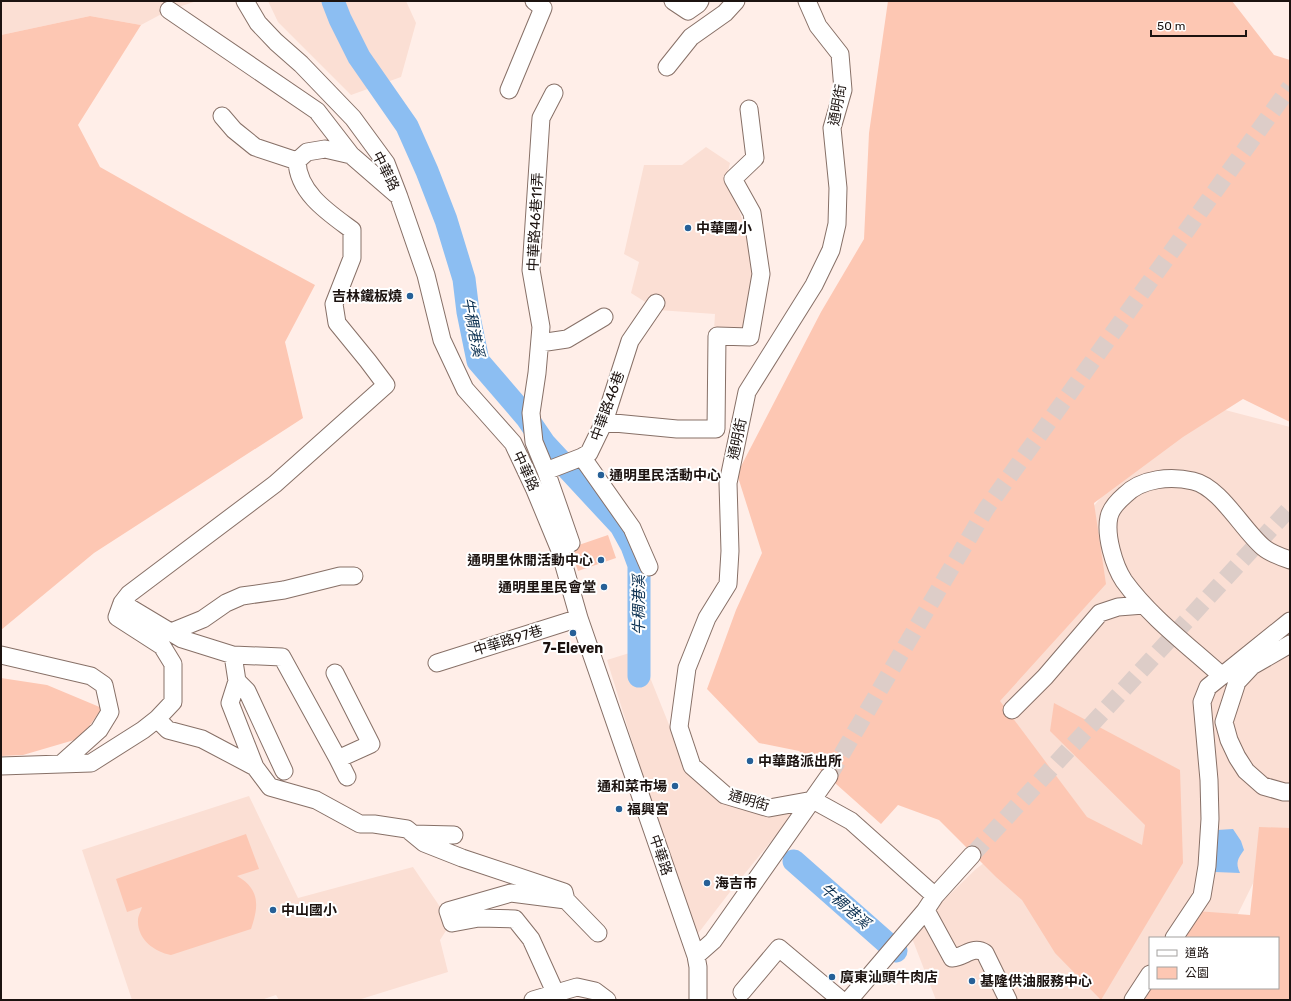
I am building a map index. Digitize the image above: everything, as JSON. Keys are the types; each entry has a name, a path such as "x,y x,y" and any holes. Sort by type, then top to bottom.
{"street":[{"name":"中華路","path":"245,1 254,17 262,27 276,42 301,64 353,118 386,164 426,275 442,340 465,389 513,443 535,490 559,548 579,618 696,956 698,967 698,1000"},
{"path":"509,90 543,8 534,1"},
{"path":"673,1 688,11 700,1"},
{"path":"667,67 691,37 725,13 736,1"},
{"name":"通明街","path":"807,1 818,26 840,54 843,90 832,128 838,188 837,224 831,250 814,285 747,392 728,483 730,550 728,584 707,618 687,668 679,726 692,766 725,795 769,808 813,800"},
{"path":"169,10 317,111 351,155 399,197"},
{"name":"中華路46巷11弄","path":"548,470 534,442 530,413 541,327 531,270 541,118 554,93"},
{"path":"604,422 678,428 716,428 717,336 750,337 761,274 752,213 733,179 754,158 749,109"},
{"path":"222,116 234,130 255,147 297,161"},
{"path":"1,766 92,763 143,730 157,719 173,702 173,664 162,646 117,617 128,594 276,484 386,386 337,323 334,304 352,258 352,230 323,208 307,191 297,170 297,161 307,152 325,149 351,155"},
{"name":"中華路46巷","path":"580,458 589,453 604,422 630,340 656,303"},
{"path":"540,343 567,340 604,317"},
{"path":"559,548 571,543 548,470 580,458 632,528 649,567"},
{"path":"1222,676 1144,605 1123,579 1112,555 1108,534 1109,517 1116,504 1130,490 1150,482 1170,478 1194,482 1209,488 1264,547 1290,560"},
{"path":"171,632 203,619 226,603 242,596 284,590 340,576 354,576"},
{"path":"122,604 182,639 233,655 282,657 338,759 346,777"},
{"path":"1012,710 1045,677 1100,613 1118,607 1144,605"},
{"name":"中華路97巷","path":"437,663 579,618"},
{"path":"1290,620 1250,661 1237,682 1224,722 1237,757 1246,771 1263,786 1284,792 1290,792"},
{"path":"1175,937 1202,896 1207,866 1210,818 1209,780 1202,702 1208,687 1222,676 1250,661 1290,644"},
{"path":"1,655 91,676 104,684 110,712 99,730 61,764"},
{"path":"233,655 237,681 230,703 255,767 270,787 316,800 360,824 374,824 407,829 430,846 564,892 566,900 598,933"},
{"path":"335,673 371,744 338,759"},
{"path":"237,681 247,691 284,771"},
{"path":"157,719 168,730 202,739 255,767"},
{"path":"696,956 713,941 829,776"},
{"path":"813,800 851,822 935,896"},
{"path":"413,834 454,835"},
{"path":"849,1000 925,910 935,896 972,855"},
{"path":"555,992 531,939 515,919 479,918 452,923 448,911 511,893 566,900"},
{"path":"925,910 952,958 975,950 985,953 1008,1000"},
{"path":"742,992 779,948 841,1000"},
{"path":"1133,1000 1149,976"},
{"path":"532,1000 555,992 577,987 595,991 607,1000"}],"shaded area":[{"path":"1,1 197,1 169,10 141,25 90,16 1,35"},
{"path":"268,1 406,1 416,23 401,77 351,95 278,22"},
{"name":"中華國小","path":"706,147 730,163 725,184 736,202 756,259 745,336 714,330 715,314 658,310 631,293 639,262 624,254 644,165 682,165"},
{"path":"1183,399 1290,427 1290,841 1273,843 1226,937 1149,937 1149,989 1200,989 1195,1000 936,1000 910,933 976,869 1029,828 938,693"},
{"name":"通和菜市場","path":"639,650 688,772 721,800 799,807 693,940 607,660"},
{"name":"中山國小","path":"249,796 298,898 413,867 451,923 440,940 448,972 358,1000 279,1000 276,995 261,1000 132,1000 82,850"}],"green space":[{"path":"888,1 1232,1 1274,55 1290,60 1290,422 1243,399 1183,437 1094,503 1106,584 1000,701 1087,817 1142,845 1145,825 1050,731 1054,703 1180,770 1183,863 1101,1000 1055,953 1022,900 996,877 939,820 898,805 881,824 799,751 759,743 707,689 736,610 762,553 737,474 821,312 864,239 869,133"},
{"path":"90,16 141,25 78,125 100,167 315,285 285,342 303,418 94,553 1,630 1,35"},
{"path":"608,535 616,558 578,571 570,548"},
{"path":"1,678 47,685 102,708 81,738 23,755 1,756"},
{"path":"1259,827 1290,828 1290,1000 1145,1000 1150,989 1279,989 1279,937 1181,937 1196,911 1250,915"},
{"path":"246,834 259,869 237,876 245,881 250,887 254,892 256,899 254,921 251,929 171,955 159,951 148,944 140,933 138,927 138,918 142,907 127,912 116,879"}],"water":[{"path":"1233,829 1241,841 1244,850 1238,861 1240,873 1215,872 1217,830"}],"waterway":[{"name":"牛稠港溪","path":"333,1 340,19 359,57 407,126 427,171 446,220 464,279 468,312 478,361 527,418 544,443 621,526 632,546 639,565 639,676"},
{"name":"牛稠港溪","path":"794,861 896,951"}],"tunnel":[{"path":"829,776 986,509 1290,87"},
{"path":"972,855 1290,508"}],"place":[{"name":"中華國小","path":"688,228"},
{"name":"吉林鐵板燒","path":"410,296"},
{"name":"通明里民活動中心","path":"601,475"},
{"name":"通明里休閒活動中心","path":"601,560"},
{"name":"通明里里民會堂","path":"604,587"},
{"name":"7-Eleven","path":"573,633"},
{"name":"中華路派出所","path":"750,761"},
{"name":"通和菜市場","path":"675,786"},
{"name":"福興宮","path":"619,809"},
{"name":"海吉市","path":"707,883"},
{"name":"中山國小","path":"273,910"},
{"name":"廣東汕頭牛肉店","path":"832,977"},
{"name":"基隆供油服務中心","path":"972,981"}]}
